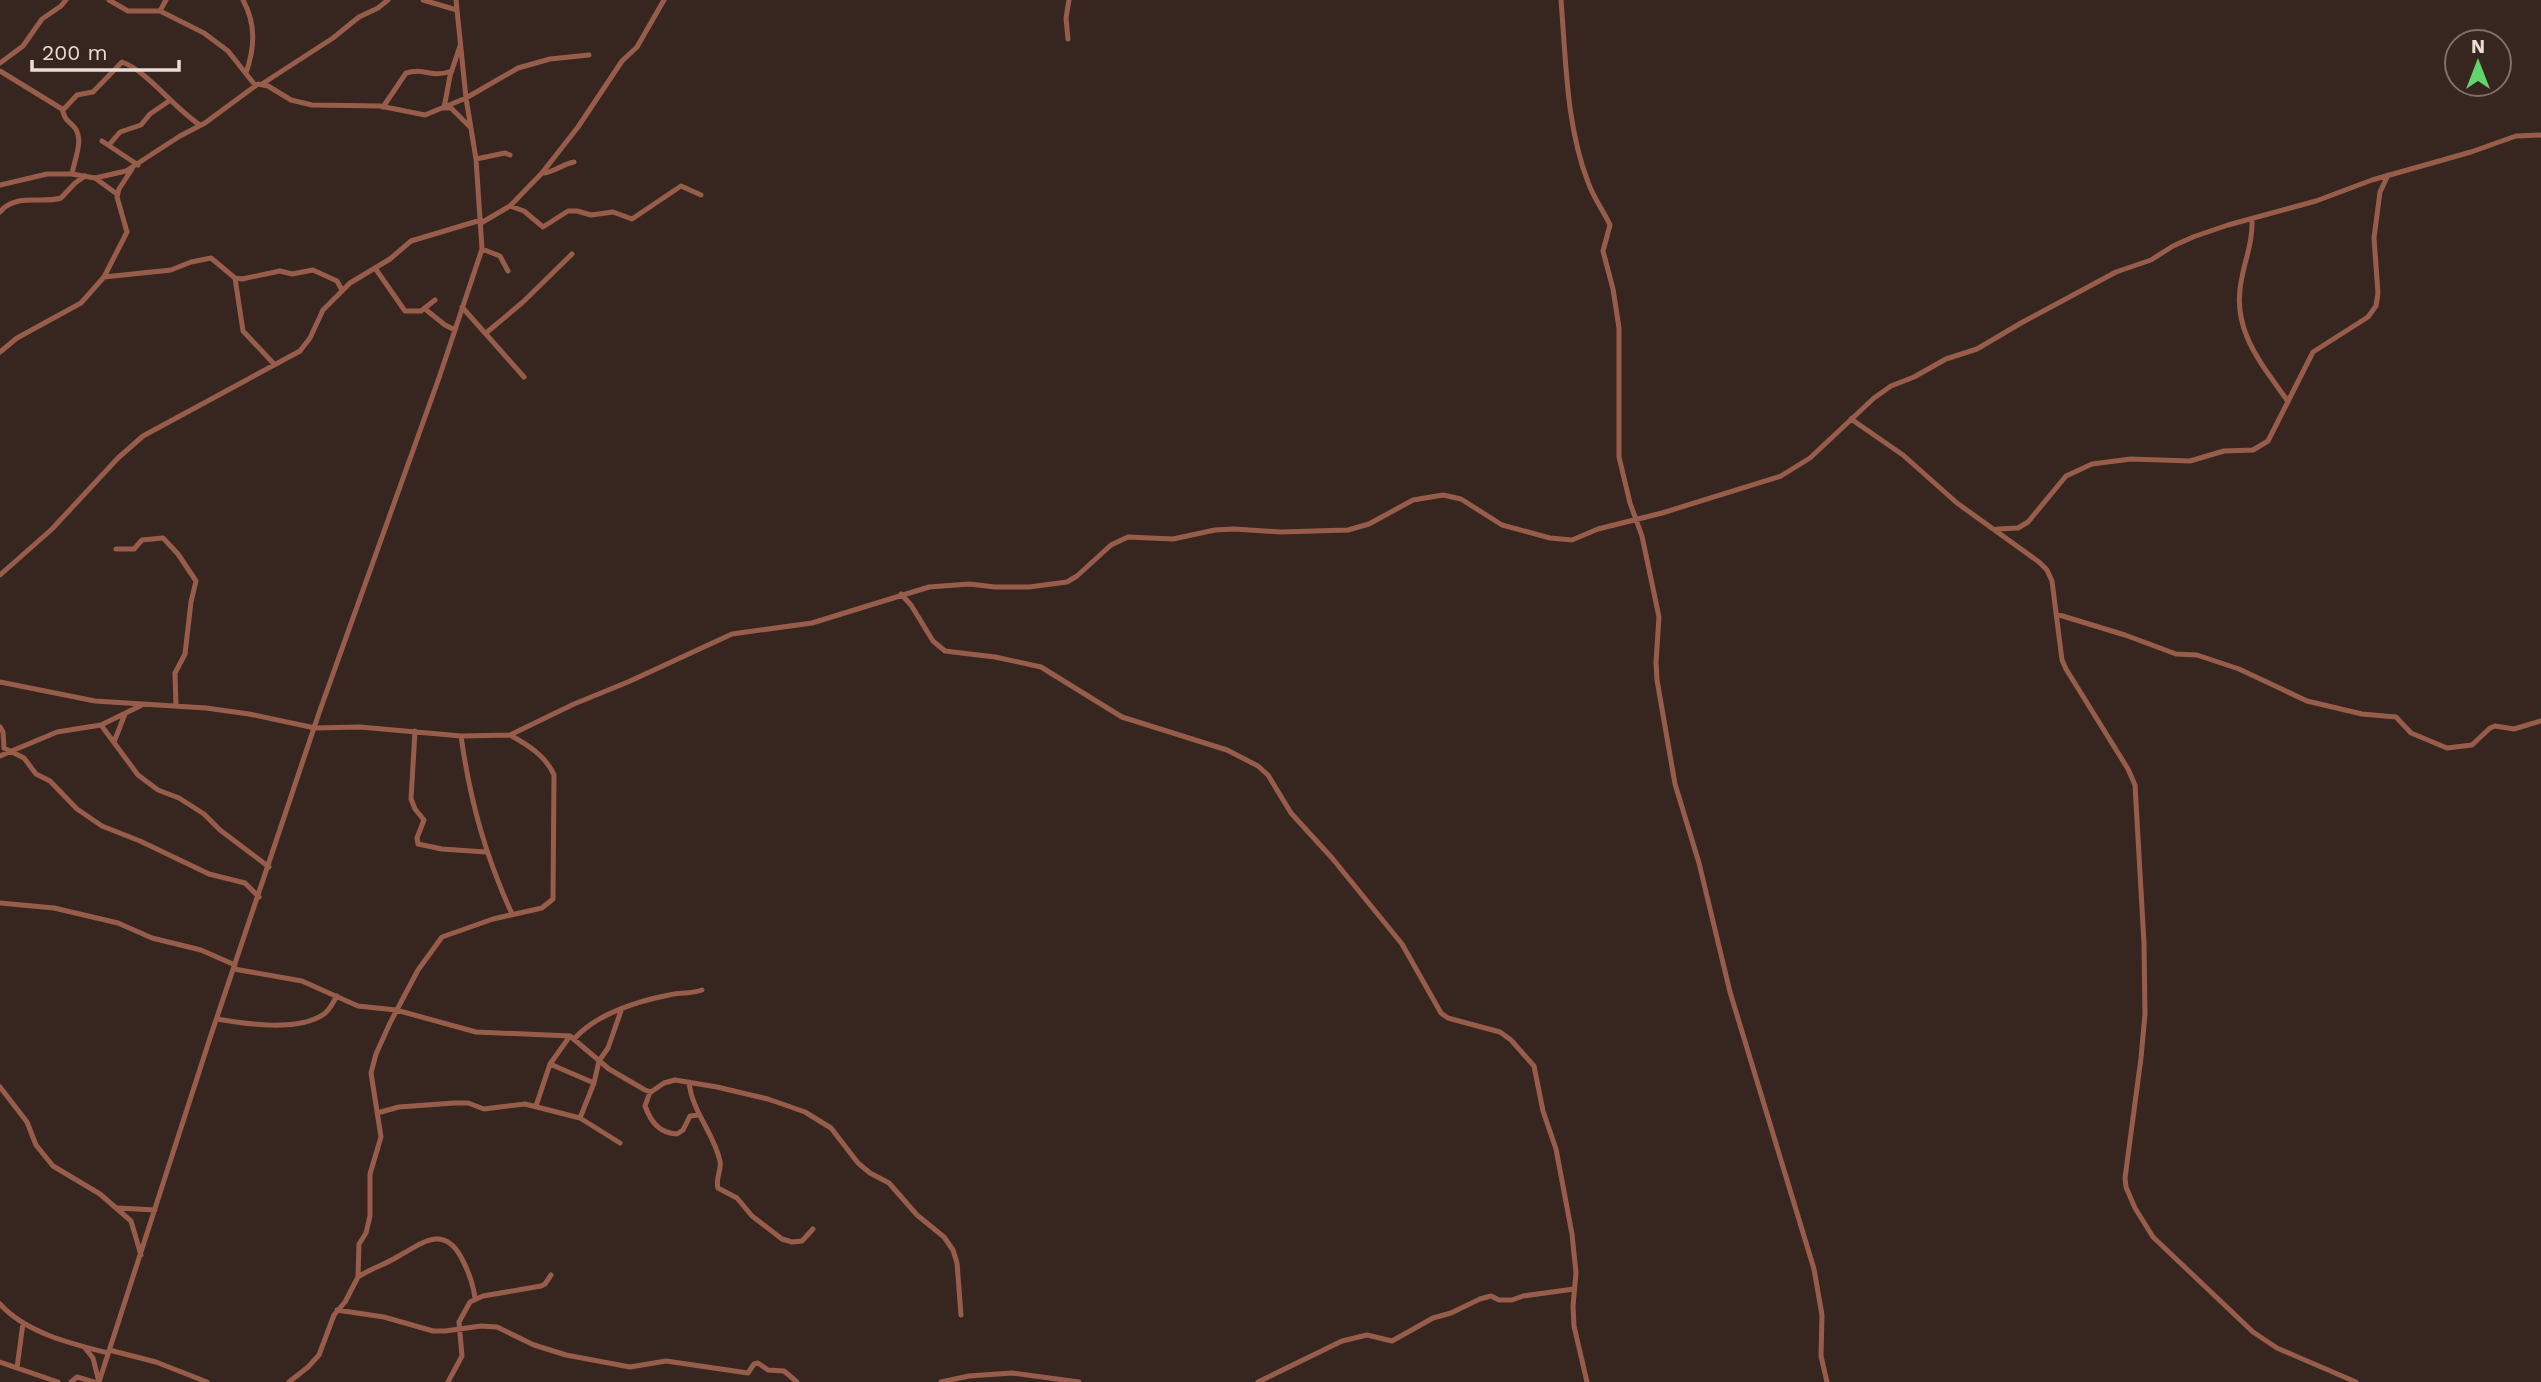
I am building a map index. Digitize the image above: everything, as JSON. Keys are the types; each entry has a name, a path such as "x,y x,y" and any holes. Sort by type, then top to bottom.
{"street":[{"path":"0,63 23,46 42,19 66,0"},
{"path":"109,0 128,10 160,11 204,33 228,51 258,84 282,96 312,105 383,107 425,115 466,98 503,75 533,62 589,55"},
{"path":"160,11 166,0"},
{"path":"243,0 254,29 246,73"},
{"path":"0,352 17,338 81,303 104,277 127,232 117,194 132,169 388,0"},
{"path":"424,0 457,10"},
{"path":"97,1382 315,728 482,249 476,159 466,98 456,0"},
{"path":"0,575 52,529 133,444 152,431 300,351 310,338 323,310 342,290 417,238 481,222 509,206 542,173 578,127 622,61 637,47 663,0"},
{"path":"1068,38 1066,18 1069,0"},
{"path":"1561,0 1570,109 1582,164 1592,192 1610,225 1603,251 1619,328 1619,457 1630,503 1637,519 1658,617 1657,680 1675,784 1697,856 1730,992 1816,1277 1823,1325 1821,1356 1827,1382"},
{"path":"444,108 461,43"},
{"path":"63,110 77,95 91,94 122,62 158,88 169,101 200,125"},
{"path":"383,107 406,73 420,70 432,76 452,71"},
{"path":"0,71 63,110 65,120 77,131 78,136 78,156 72,174"},
{"path":"109,145 120,132 141,125 150,114 169,101"},
{"path":"444,108 451,108 471,128"},
{"path":"0,682 95,701 249,714 315,728 359,727 461,736 510,735 732,634 812,623 929,587 956,584 1003,588 1067,582 1111,545 1128,537 1172,539 1234,528 1281,533 1354,529 1369,524 1405,504 1433,496 1456,497 1502,525 1560,540 1572,540 1598,529 1781,475 1810,458 1891,386 1946,359 1977,349 2116,272 2151,260 2180,242 2207,231 2316,201 2388,175 2516,136 2541,135"},
{"path":"102,141 138,164"},
{"path":"476,159 505,153 509,155"},
{"path":"542,173 547,174 562,164 574,162"},
{"path":"0,185 47,174 95,178 132,169"},
{"path":"1994,529 2018,528 2028,522 2066,476 2092,464 2131,459 2183,462 2224,451 2253,450 2268,441 2314,352 2373,313 2378,293 2374,238 2379,196 2388,175"},
{"path":"0,212 7,204 61,198 85,176"},
{"path":"95,178 117,194"},
{"path":"509,206 524,211 543,226 568,211 591,215 613,212 632,219 681,186 701,195"},
{"path":"2252,219 2251,243 2240,288 2243,330 2252,350 2287,400"},
{"path":"482,249 499,256 508,271"},
{"path":"486,333 523,302 572,254"},
{"path":"104,277 151,273 160,269 171,270 211,258 234,278 242,279 272,272 292,274 313,270 337,281 342,290"},
{"path":"375,268 405,311 425,309 435,300"},
{"path":"234,278 243,331 274,364"},
{"path":"462,307 524,377"},
{"path":"425,309 455,330"},
{"path":"1851,419 1903,455 1957,503 2047,569 2052,581 2062,660 2135,785 2145,1014 2125,1178 2126,1187 2144,1225 2188,1273 2253,1332 2277,1349 2356,1382"},
{"path":"116,549 134,549 142,540 163,538 178,554 196,581 185,654 175,673 176,706"},
{"path":"901,594 911,604 933,641 945,651 995,657 1041,667 1122,717 1227,750 1253,762 1264,771 1291,813 1332,858 1402,944 1441,1013 1448,1018 1507,1037 1534,1066 1545,1118 1556,1149 1571,1225 1576,1256 1576,1338 1587,1382"},
{"path":"2056,614 2176,654 2197,655 2239,669 2307,701 2362,714 2396,717 2411,733 2447,748 2472,745 2495,726 2514,729 2541,721"},
{"path":"0,756 57,732 101,725 140,706"},
{"path":"114,742 125,714"},
{"path":"101,725 129,766 148,784 204,814 220,830 269,867"},
{"path":"0,727 3,732 3,746 9,752 24,758 36,774 50,781 77,809 102,827 140,841 209,874 245,883 259,897"},
{"path":"415,731 411,799 424,820 417,838 418,844 442,849 486,852"},
{"path":"289,1382 319,1355 337,1310 345,1302 358,1277 358,1250 370,1216 370,1174 380,1137 371,1073 376,1054 396,1010 418,970 442,937 512,914 542,908 553,900 555,785 550,766 531,748 510,735"},
{"path":"461,736 472,804 486,852 512,914"},
{"path":"0,903 54,908 118,923 152,938 201,950 235,967 302,981 364,1008 396,1010 487,1034 572,1037 599,1061 631,1083 650,1091"},
{"path":"536,1106 550,1065 572,1037 589,1023 646,999 702,990"},
{"path":"217,1019 270,1025 301,1022 323,1015 337,996"},
{"path":"580,1118 594,1083 599,1061 608,1048 622,1008"},
{"path":"550,1065 594,1083"},
{"path":"699,1115 690,1116 683,1130 677,1134 662,1131 654,1124 645,1106 650,1091 668,1081 689,1082 768,1100 811,1115 831,1128 858,1163 873,1175 889,1182 917,1215 944,1237 953,1250 957,1263 961,1315"},
{"path":"689,1082 692,1100 720,1161 716,1178 718,1188 737,1198 752,1216 782,1240 802,1241 813,1229"},
{"path":"0,1087 27,1122 36,1144 52,1166 100,1194 118,1208 134,1227 141,1256"},
{"path":"377,1113 399,1107 454,1102 484,1108 521,1103 580,1118 620,1143"},
{"path":"118,1208 155,1210"},
{"path":"358,1277 419,1244 442,1239 452,1243 460,1255 471,1279 475,1298"},
{"path":"447,1382 462,1353 458,1329 461,1315 475,1298 541,1286 551,1275"},
{"path":"1258,1382 1342,1341 1367,1335 1392,1341 1433,1318 1451,1313 1480,1298 1491,1296 1499,1300 1511,1300 1574,1289"},
{"path":"0,1304 23,1323 85,1348 156,1362 207,1382"},
{"path":"337,1310 384,1317 433,1331 498,1327 534,1345 566,1355 630,1367 666,1361 748,1373 758,1363 768,1370 784,1371 797,1382"},
{"path":"17,1368 23,1323"},
{"path":"85,1348 93,1359 97,1382"},
{"path":"0,1362 58,1382"},
{"path":"941,1382 1012,1373 1079,1382"},
{"path":"71,1382 77,1377 97,1382"}]}
